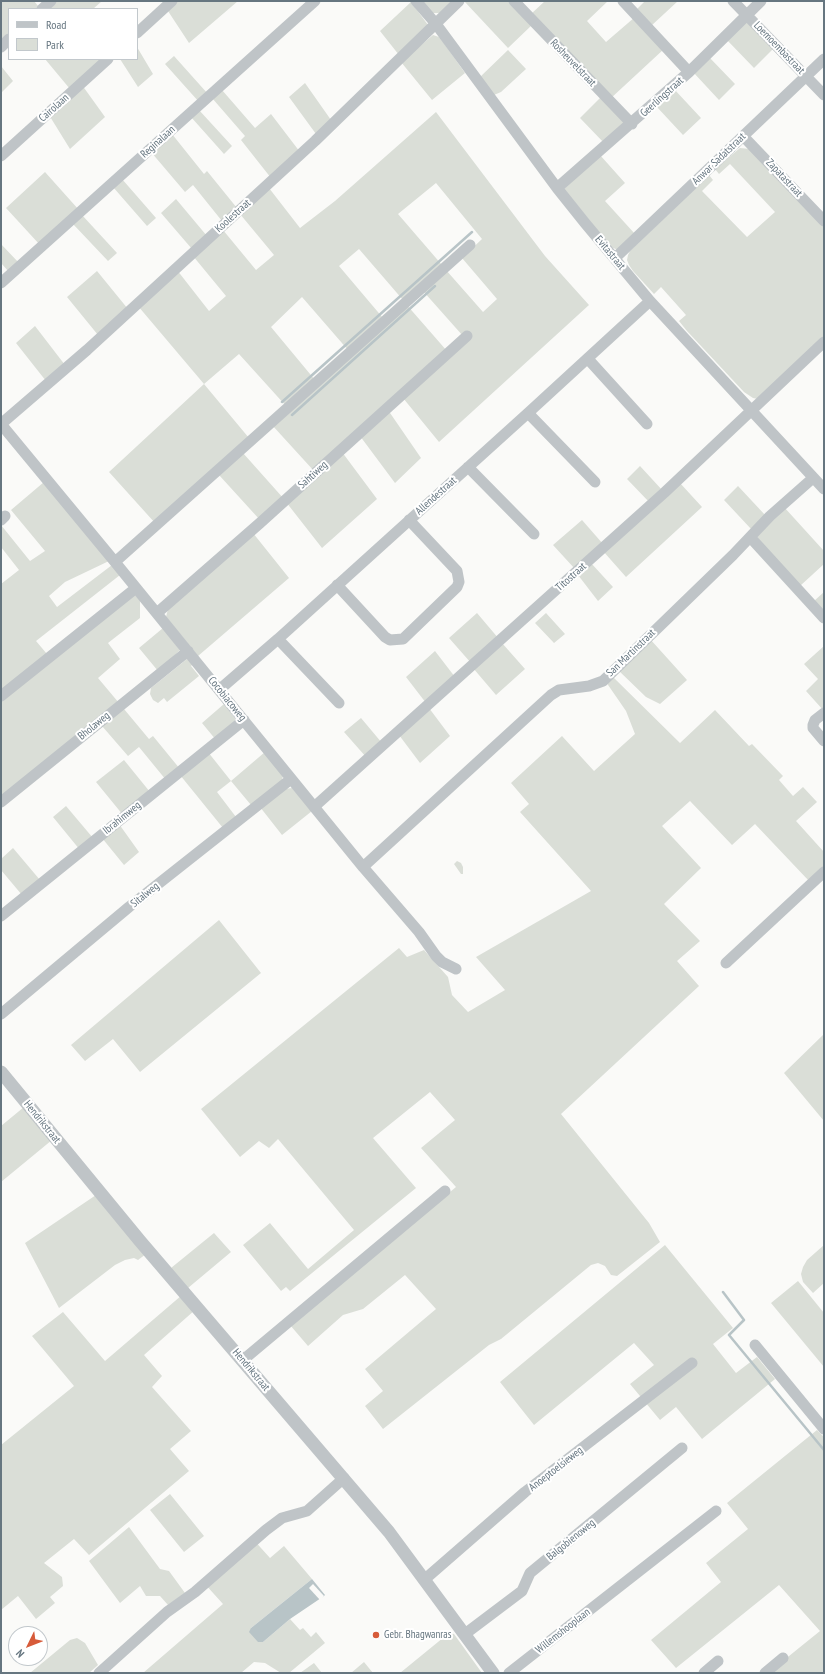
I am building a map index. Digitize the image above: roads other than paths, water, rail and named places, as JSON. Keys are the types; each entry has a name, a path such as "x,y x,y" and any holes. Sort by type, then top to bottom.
{"street":[{"path":"43,8 51,1"},
{"path":"138,32 172,1"},
{"name":"Reginalaan","path":"1,283 315,1"},
{"name":"Evitastraat","path":"416,1 436,24 557,188 650,301 824,489"},
{"name":"Koolestraat","path":"1,424 87,350 283,170 459,1"},
{"name":"Rosheuvelstraat","path":"514,1 632,124"},
{"path":"623,1 689,72"},
{"name":"Loemoembastraat","path":"733,1 824,95"},
{"name":"Geerlingstraat","path":"557,188 632,124 689,72 761,1"},
{"name":"Anwar Sadatstraat","path":"615,258 824,59"},
{"name":"Cairolaan","path":"1,156 107,60"},
{"name":"Zapatastraat","path":"743,136 824,221"},
{"path":"116,562 470,245"},
{"name":"Allendestraat","path":"219,690 337,586 650,301"},
{"name":"Sahtiweg","path":"157,613 260,523 467,336"},
{"name":"Titostraat","path":"314,807 659,498 752,410 822,348"},
{"path":"588,359 647,424"},
{"path":"528,413 595,482"},
{"name":"Cocobiacoweg","path":"1,424 116,562 362,867 419,932 436,956 442,962 456,969"},
{"path":"468,467 534,534"},
{"name":"San Martinstraat","path":"362,867 551,695 559,690 589,686 603,681 770,516 813,478"},
{"path":"337,586 385,637 390,640 402,639 457,587 459,582 457,571 409,520"},
{"path":"750,537 824,618"},
{"path":"1,696 136,588"},
{"path":"278,638 339,703"},
{"name":"Bholaweg","path":"1,802 188,651"},
{"path":"824,713 815,720 813,725 813,728 824,741"},
{"name":"Ibrahimweg","path":"1,916 244,720"},
{"name":"Sitalweg","path":"1,1014 129,907 291,779"},
{"path":"726,963 824,872"},
{"name":"Hendrikstraat","path":"1,1072 140,1241 389,1532 494,1673"},
{"path":"243,1360 445,1191"},
{"path":"755,1345 824,1429"},
{"name":"Anoeptoelsieweg","path":"424,1580 526,1492 692,1363"},
{"name":"Balgobienoweg","path":"465,1634 522,1591 530,1573 682,1448"},
{"path":"99,1673 167,1612 195,1592 266,1530 282,1518 308,1511 344,1478"},
{"name":"Willemshooplaan","path":"509,1673 716,1511"},
{"path":"765,1673 783,1658"},
{"path":"704,1673 718,1661"}],"waterway":[{"path":"282,402 472,232"},
{"path":"292,415 435,286"},
{"path":"723,1292 744,1320 729,1335 824,1450"}],"place":[{"name":"Gebr. Bhagwanras","path":"376,1635"}]}
